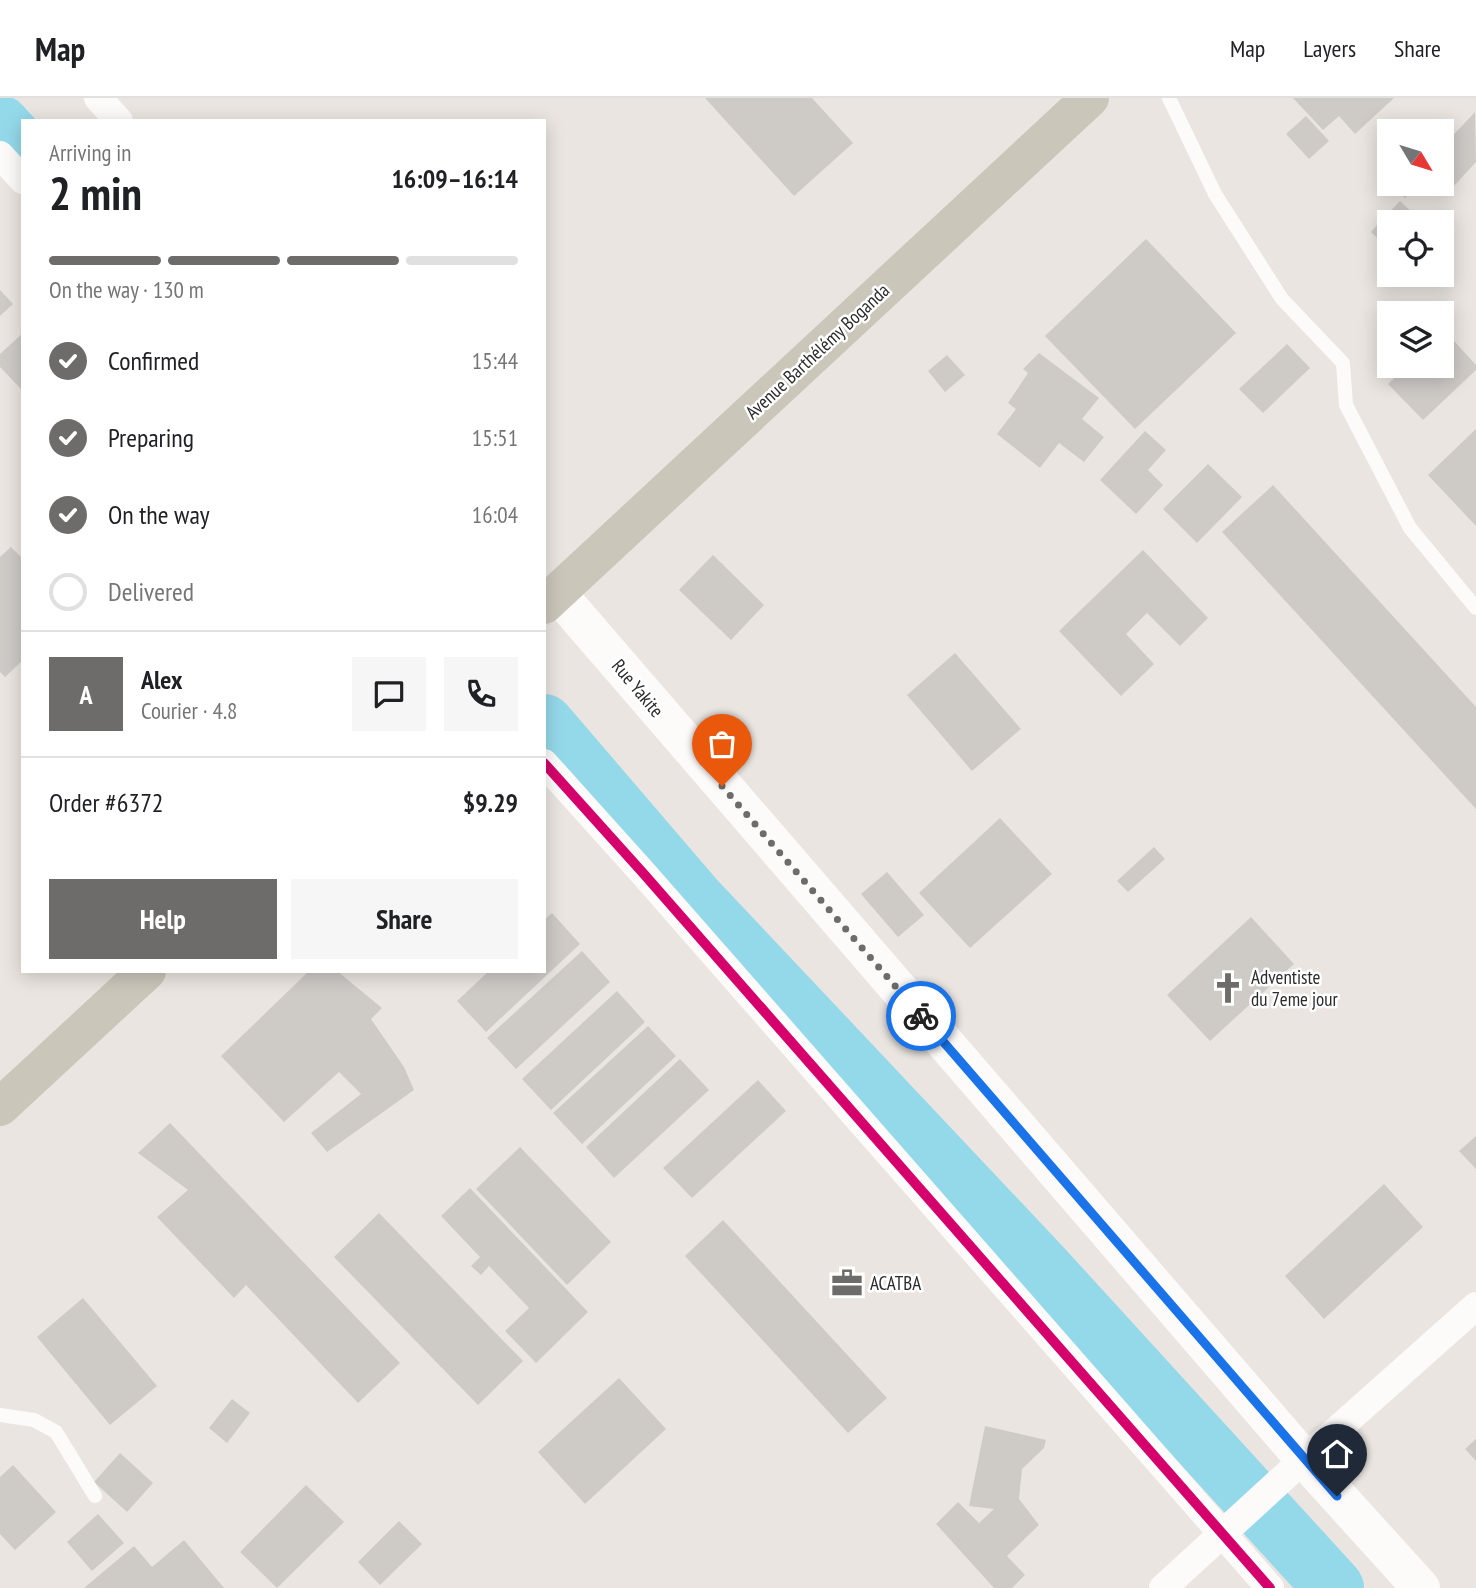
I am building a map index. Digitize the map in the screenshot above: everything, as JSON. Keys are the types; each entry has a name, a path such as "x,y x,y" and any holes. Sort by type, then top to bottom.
{"main road":[{"name":"Avenue Barthélémy Boganda","path":"548,593 1090,98"},
{"name":"Rue Yakite","path":"548,593 1304,1459 1421,1588"},
{"path":"0,1107 145,973"}],"street":[{"path":"98,98 117,119"},
{"path":"0,156 21,178"},
{"path":"546,765 1270,1588"},
{"path":"1163,1588 1476,1306"}],"lane":[{"path":"1170,98 1214,194 1282,299 1343,363 1346,405 1410,528 1476,608"},
{"path":"0,1415 34,1420 56,1432 95,1496"}],"building":[{"path":"705,98 812,98 853,143 794,196"},
{"path":"1293,98 1394,98 1355,134 1339,116 1323,130"},
{"path":"1475,112 1476,162 1454,186 1454,134"},
{"path":"1306,116 1329,141 1309,159 1286,134"},
{"path":"1400,201 1410,210 1392,210"},
{"path":"1377,226 1377,238 1371,232"},
{"path":"1146,239 1236,333 1135,429 1045,336"},
{"path":"0,290 13,304 0,316"},
{"path":"21,335 21,389 0,367 0,354"},
{"path":"1454,341 1476,365 1476,370 1423,420 1388,384 1394,378 1454,378"},
{"path":"1287,344 1310,368 1263,413 1239,389"},
{"path":"1039,353 1099,398 1082,419 1104,437 1084,462 1059,443 1040,468 997,434 1016,409 1008,403 1028,373 1023,369"},
{"path":"947,355 965,375 945,392 928,371"},
{"path":"1476,429 1476,526 1428,475"},
{"path":"1145,431 1166,450 1148,470 1163,485 1136,514 1100,480"},
{"path":"1208,464 1242,497 1197,543 1163,509"},
{"path":"1273,485 1476,707 1476,809 1222,532"},
{"path":"11,547 21,557 21,662 5,677 0,672 0,557"},
{"path":"1143,550 1208,618 1180,646 1147,613 1126,634 1154,664 1121,696 1059,631"},
{"path":"713,555 764,605 731,640 679,590"},
{"path":"955,653 1021,729 972,771 907,695"},
{"path":"1000,818 1052,874 970,948 919,893"},
{"path":"1154,847 1165,859 1128,892 1117,881"},
{"path":"887,872 924,915 898,937 861,894"},
{"path":"552,913 580,944 486,1032 457,1001 487,973 546,973 546,918"},
{"path":"1251,917 1294,964 1210,1041 1167,995"},
{"path":"582,951 610,982 516,1069 487,1038"},
{"path":"307,973 339,973 382,1008 371,1019 404,1067 414,1090 327,1152 311,1133 361,1094 339,1072 284,1122 221,1056"},
{"path":"617,991 645,1022 551,1110 522,1079"},
{"path":"648,1026 676,1056 582,1144 553,1113"},
{"path":"680,1059 709,1090 614,1178 586,1147"},
{"path":"758,1080 786,1111 692,1198 663,1168"},
{"path":"170,1123 400,1363 358,1403 246,1285 234,1298 157,1217 188,1190 138,1153"},
{"path":"1476,1136 1476,1169 1459,1151"},
{"path":"520,1147 611,1242 567,1285 476,1189"},
{"path":"1384,1184 1423,1227 1324,1319 1285,1276"},
{"path":"470,1188 588,1312 536,1363 505,1331 529,1308 489,1266 481,1275 471,1266 480,1257 441,1216"},
{"path":"379,1213 523,1361 478,1405 334,1257"},
{"path":"723,1220 887,1398 848,1433 685,1256"},
{"path":"83,1298 157,1386 110,1425 37,1337"},
{"path":"619,1378 666,1429 585,1504 538,1452"},
{"path":"232,1399 250,1413 227,1443 209,1428"},
{"path":"985,1426 1046,1440 1044,1448 1022,1469 1019,1499 1039,1525 1007,1556 1025,1575 1012,1588 994,1588 936,1524 958,1502 979,1523 994,1509 969,1506"},
{"path":"1476,1439 1476,1461 1465,1449"},
{"path":"120,1453 153,1483 127,1512 94,1482"},
{"path":"13,1465 56,1512 15,1550 0,1534 0,1477"},
{"path":"306,1485 344,1522 277,1588 240,1552"},
{"path":"98,1514 124,1543 92,1571 67,1542"},
{"path":"399,1521 422,1544 380,1585 358,1562"},
{"path":"184,1540 224,1588 84,1588 134,1546 152,1567"}],"waterway":[{"path":"0,125 21,148"},
{"path":"546,726 694,899 1041,1267 1334,1588"}],"cycle path":[{"path":"546,765 1270,1588"}],"way so far":[{"path":"722,786 921,1016"}],"place":[{"name":"Adventiste du 7eme jour","path":"1228,988"},
{"name":"ACATBA","path":"847,1283"}],"route":[{"path":"921,1016 1337,1496"}]}
